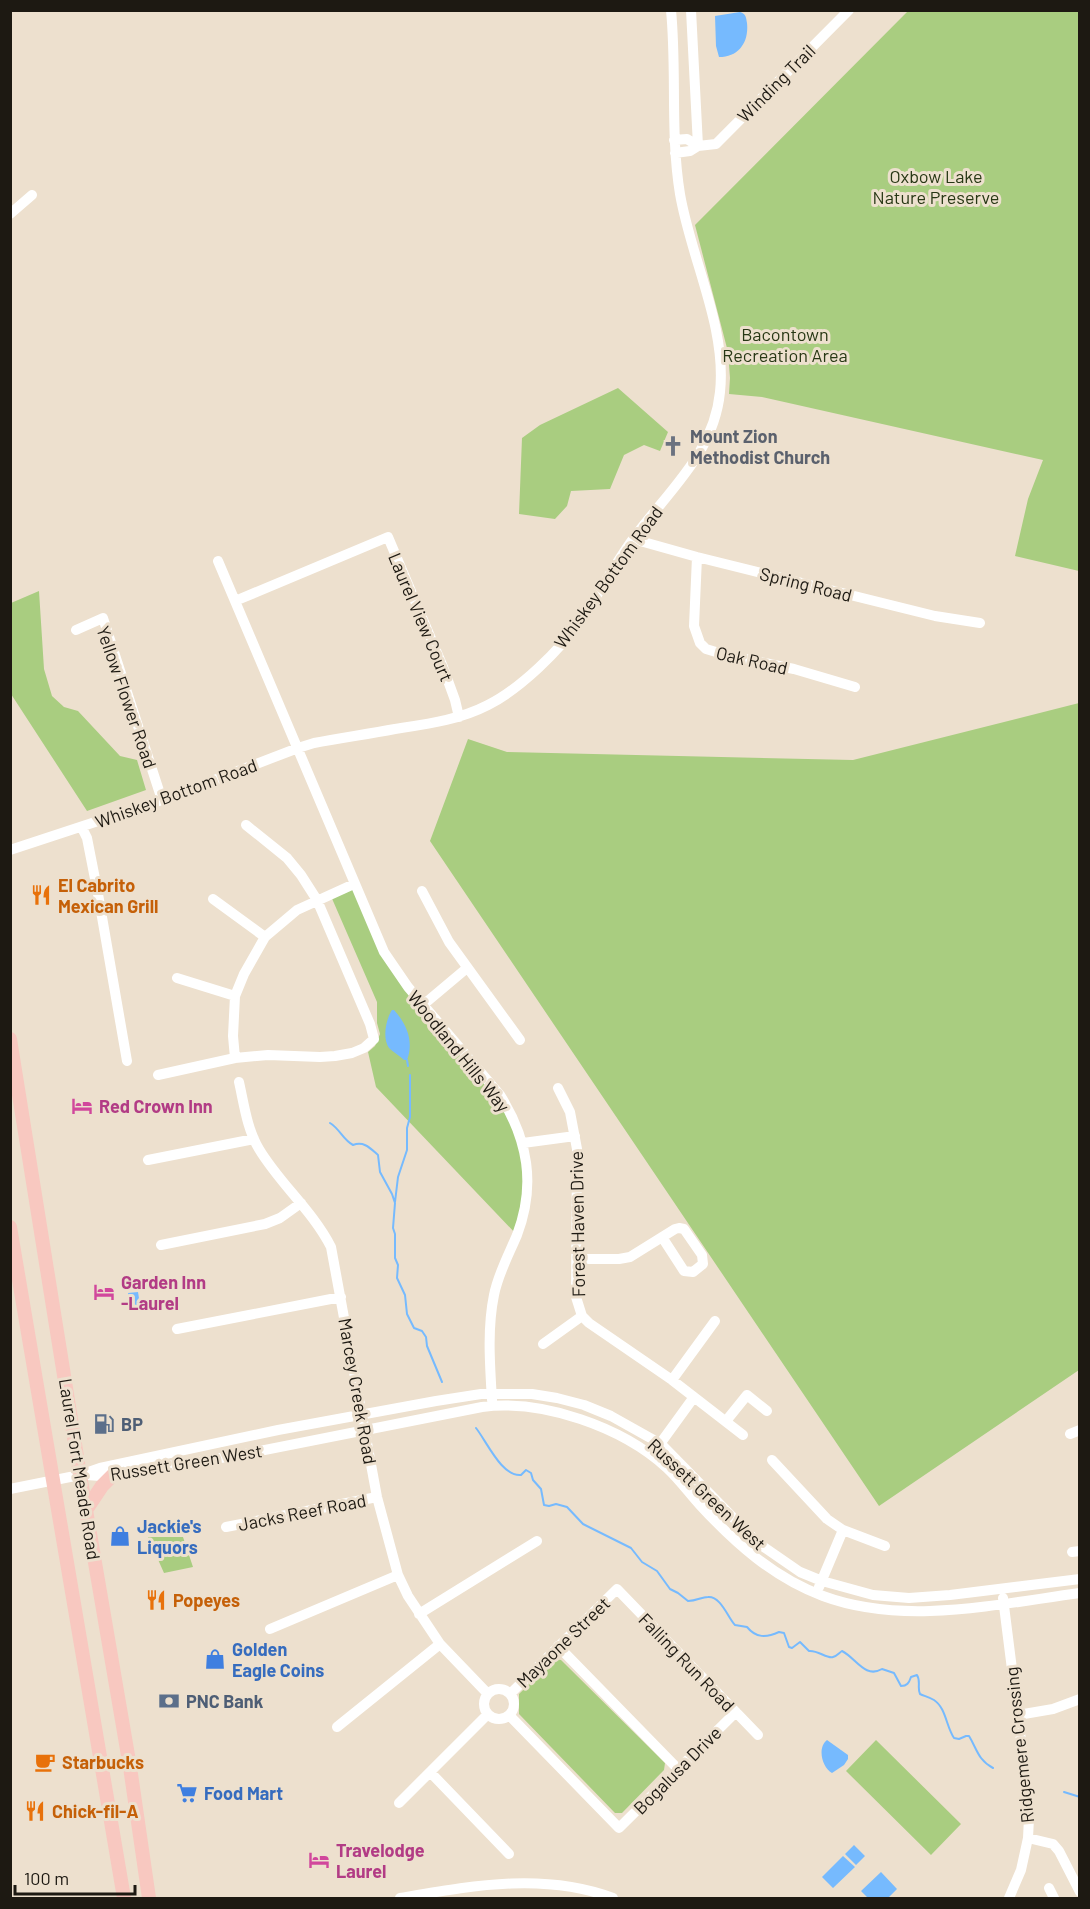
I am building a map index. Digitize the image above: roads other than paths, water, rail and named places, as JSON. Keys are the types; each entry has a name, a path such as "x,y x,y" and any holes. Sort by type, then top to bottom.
{"main road":[{"name":"Laurel Fort Meade Road","path":"10,1040 133,1787 149,1899"},
{"name":"Laurel Fort Meade Road","path":"10,1227 124,1899"},
{"path":"86,1510 102,1486 114,1474"}],"street":[{"name":"Whiskey Bottom Road","path":"10,850 162,800 314,743 459,717 504,697 538,667 580,621 633,539 700,454 715,419 720,394 722,364 720,347 679,189 674,140 671,10"},
{"path":"691,10 698,146"},
{"name":"Winding Trail","path":"675,153 690,151 698,146 716,144 849,10"},
{"path":"674,140 687,139 698,146"},
{"path":"10,214 32,195"},
{"name":"Laurel View Court","path":"235,601 388,537 443,667 459,717"},
{"name":"Spring Road","path":"633,539 935,616 980,623"},
{"name":"Oak Road","path":"697,557 694,626 700,643 706,649 794,669 855,687"},
{"path":"218,561 298,748"},
{"name":"Yellow Flower Road","path":"76,630 103,618 162,800"},
{"name":"Woodland Hills Way","path":"298,748 384,951 394,968 423,1005 500,1095 523,1143 527,1175 524,1214 497,1284 491,1311 492,1406"},
{"path":"158,1075 235,1058 268,1055 335,1056 364,1048 374,1039 370,1024 317,900 287,858 246,825"},
{"path":"82,828 87,838 98,894 127,1061"},
{"path":"235,1058 232,1036 235,996 244,974 265,937 297,910 354,884"},
{"path":"422,891 449,942 520,1040"},
{"path":"213,899 265,937"},
{"path":"423,1005 467,968"},
{"path":"177,978 235,996"},
{"name":"Marcey Creek Road","path":"239,1082 259,1150 318,1225 331,1247 378,1497 398,1575 419,1614 440,1644 488,1694"},
{"name":"Forest Haven Drive","path":"558,1088 570,1112 575,1136 578,1165 576,1297 582,1316 672,1380 743,1435"},
{"name":"Forest Haven Drive","path":"523,1143 575,1136"},
{"path":"148,1160 254,1139"},
{"path":"161,1245 265,1224 280,1218 301,1203"},
{"path":"577,1259 630,1257 662,1237"},
{"path":"177,1329 341,1297"},
{"path":"543,1344 582,1316"},
{"path":"672,1380 715,1321"},
{"name":"Russett Green West","path":"80,1475 100,1468 362,1414 491,1394 532,1394 557,1398 611,1416 661,1444 758,1543 800,1572 822,1581 873,1595 909,1598 1080,1579"},
{"path":"726,1422 747,1395 767,1411"},
{"path":"651,1455 694,1397"},
{"name":"Russett Green West","path":"80,1475 100,1476 224,1457 492,1406 538,1409 564,1414 606,1429 651,1455 668,1469 701,1506 758,1561 817,1593 873,1609 925,1612 1080,1593"},
{"path":"772,1460 812,1505 843,1530 885,1546"},
{"path":"10,1489 80,1475"},
{"name":"Jacks Reef Road","path":"226,1527 378,1497"},
{"path":"817,1593 843,1530"},
{"path":"419,1614 537,1541"},
{"path":"270,1629 398,1575"},
{"name":"Mayaone Street","path":"510,1694 617,1589"},
{"name":"Falling Run Road","path":"617,1589 758,1735"},
{"name":"Ridgemere Crossing","path":"1001,1589 1028,1798 1028,1838 1021,1870 1009,1899"},
{"path":"337,1727 440,1644"},
{"path":"558,1646 678,1769"},
{"path":"501,1689 510,1694 514,1702 509,1715 501,1719 488,1714 484,1706 488,1694 501,1689"},
{"path":"1018,1714 1053,1709 1080,1699"},
{"name":"Bogalusa Drive","path":"509,1715 619,1828 736,1712"},
{"path":"399,1803 488,1714"},
{"path":"430,1772 509,1854"},
{"path":"1028,1838 1053,1844 1080,1892"},
{"path":"400,1899 481,1884 526,1882 575,1888 613,1899"},
{"path":"1049,1888 1054,1899"}],"water":[{"path":"740,12 745,16 747,23 744,42 732,54 719,57 716,46 715,16"},
{"path":"392,1010 402,1021 408,1034 410,1047 407,1060 392,1051 387,1044 386,1029"},
{"path":"138,1292 141,1311 131,1312 128,1293"},
{"path":"827,1740 848,1755 844,1765 832,1773 823,1762 822,1757 822,1748"},
{"path":"854,1845 865,1856 856,1865 845,1854"},
{"path":"843,1856 855,1867 833,1888 822,1877"},
{"path":"881,1872 897,1889 888,1898 868,1898 861,1891"}],"waterway":[{"path":"407,1060 408,1066"},
{"path":"395,1202 398,1177 407,1150 410,1075"},
{"path":"330,1123 350,1143 364,1145 378,1155 380,1172 395,1203 393,1228 395,1258 398,1265 397,1278 405,1295 407,1314 414,1328 422,1331 426,1337 427,1346 442,1382"},
{"path":"476,1428 501,1465 514,1474 521,1475 526,1470 531,1473 533,1480 541,1489 544,1505 556,1504 567,1507 583,1524 631,1548 642,1562 657,1571 670,1589 688,1601 706,1597 713,1598 717,1600 735,1625 747,1627 762,1636 784,1633 789,1647 792,1648 800,1642 809,1651 828,1657 834,1657 842,1651 866,1670 882,1669 894,1673 901,1686 906,1685 911,1677 917,1675 920,1694 938,1703 954,1738 969,1736 981,1758 993,1768"},
{"path":"1064,1792 1080,1797"}],"place":[{"name":"Mount Zion Methodist Church","path":"673,446"},
{"name":"El Cabrito Mexican Grill","path":"41,895"},
{"name":"Red Crown Inn","path":"82,1106"},
{"name":"Garden Inn -Laurel","path":"104,1292"},
{"name":"BP","path":"104,1424"},
{"name":"Jackie's Liquors","path":"120,1536"},
{"name":"Popeyes","path":"156,1600"},
{"name":"Golden Eagle Coins","path":"215,1659"},
{"name":"PNC Bank","path":"169,1701"},
{"name":"Starbucks","path":"45,1762"},
{"name":"Food Mart","path":"187,1793"},
{"name":"Chick-fil-A","path":"35,1811"},
{"name":"Travelodge Laurel","path":"319,1860"}],"park label":[{"name":"Oxbow Lake Nature Preserve","path":"936,186"},
{"name":"Bacontown Recreation Area","path":"785,344"}]}
